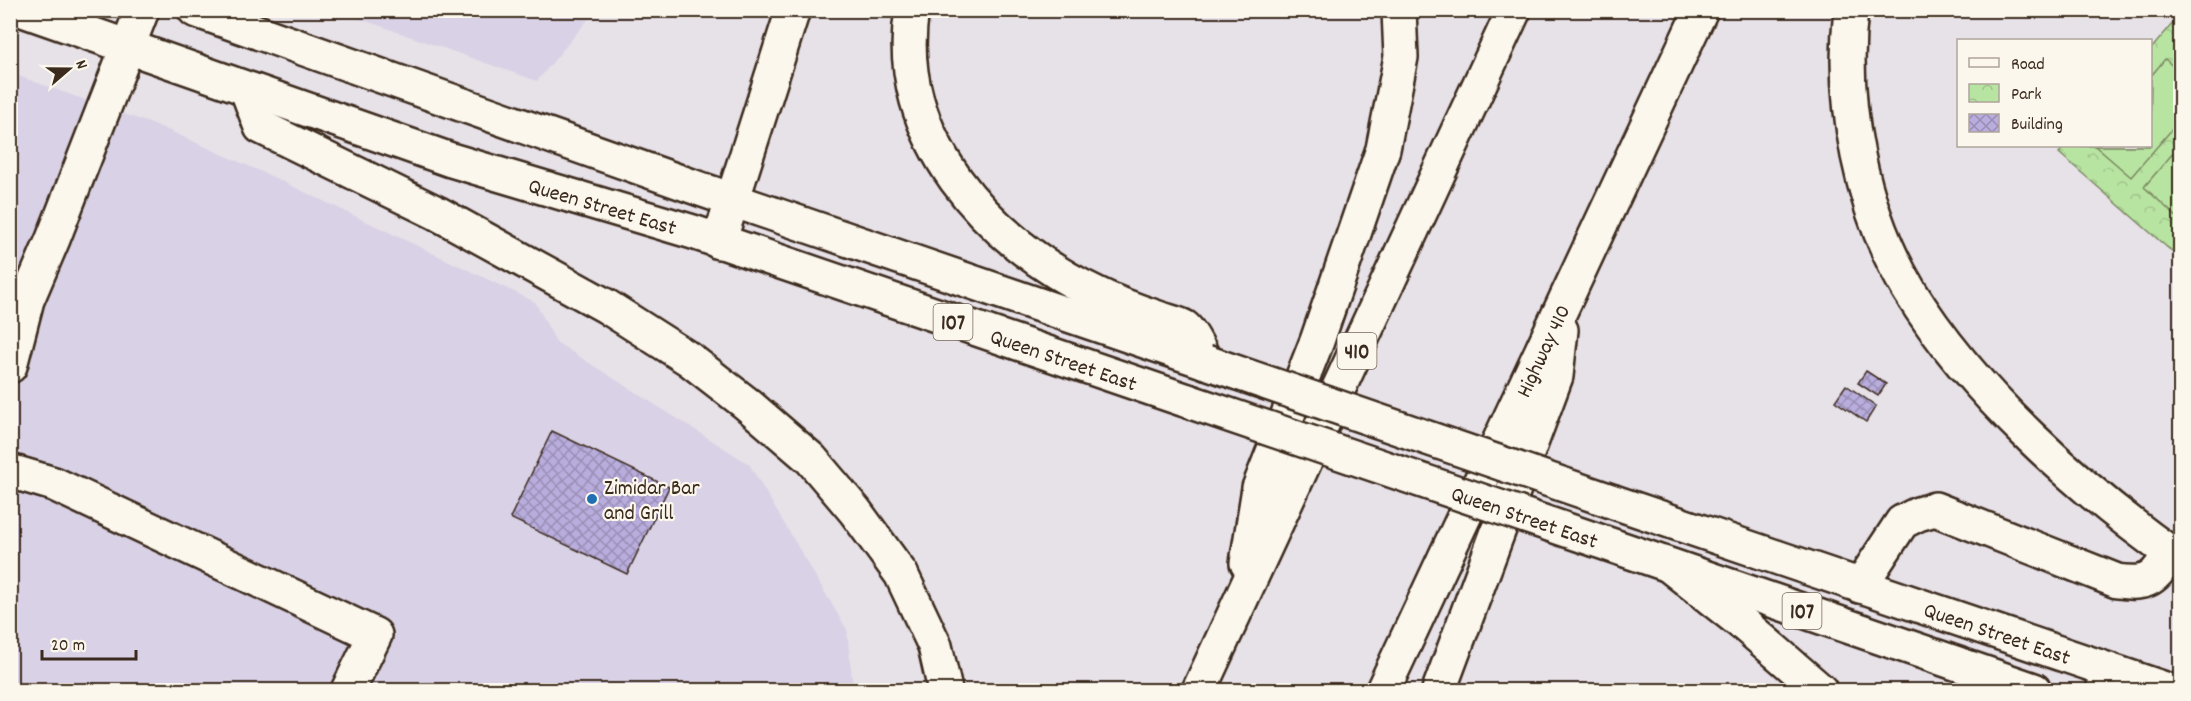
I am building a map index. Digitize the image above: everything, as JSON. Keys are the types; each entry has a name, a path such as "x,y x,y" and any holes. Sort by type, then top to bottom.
{"main road":[{"name":"Queen Street East","path":"23,10 451,160 693,232 2034,690"},
{"path":"10,366 27,300 142,10"},
{"name":"Queen Street East","path":"195,10 733,200 1860,586 2107,681 2168,690"},
{"path":"719,242 793,10"},
{"path":"912,10 908,34 912,81 919,109 930,138 946,169 962,189 1006,234 1030,255 1054,270 1094,293 1185,328 1206,362"},
{"path":"1241,601 1259,488 1317,341 1383,149 1401,57 1399,10"},
{"name":"410","path":"1199,690 1514,10"},
{"name":"Highway 410","path":"1383,690 1701,10"},
{"path":"1851,10 1848,83 1853,134 1881,235 1908,290 1954,354 2006,412 2094,494 2175,556 2151,578 2136,584 2117,581 1935,509 1902,522 1860,586"},
{"path":"247,90 261,127 437,213 606,306 689,359 811,459 855,511 901,574 935,646 945,690"},
{"path":"1439,690 1557,376 1563,307"},
{"path":"10,471 54,484 375,635 348,690"},
{"path":"1670,566 1746,626 1820,690"}],"shaded area":[{"path":"338,11 595,11 537,81"},
{"path":"10,73 163,128 273,177 535,302 556,342 749,464 847,630 853,690 11,690"}],"green space":[{"path":"2173,23 2180,30 2180,252 2177,256 2059,153 2064,147 2152,147 2152,48"},
{"path":"2165,59 2180,73 2180,120 2131,177 2096,147 2152,147 2152,75"},
{"path":"2180,145 2180,220 2144,187"}],"building":[{"path":"1866,371 1886,384 1878,396 1858,383"},
{"path":"1846,385 1876,406 1866,422 1835,401"},
{"path":"552,431 669,487 627,574 510,518"}],"place":[{"name":"Zimidar Bar and Grill","path":"592,499"}]}
